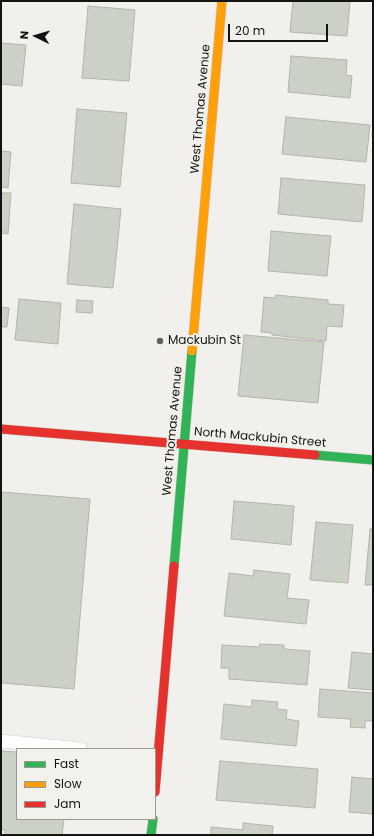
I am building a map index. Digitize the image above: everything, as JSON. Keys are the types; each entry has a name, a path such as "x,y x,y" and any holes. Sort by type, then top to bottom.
{"street":[{"name":"West Thomas Avenue","path":"156,757 222,1"},
{"name":"North Mackubin Street","path":"1,429 373,460"},
{"path":"152,835 153,820"}],"lane":[{"path":"1,741 71,748"}],"building":[{"path":"293,1 350,1 347,36 290,32"},
{"path":"88,6 135,10 129,81 82,78"},
{"path":"1,43 26,45 22,86 1,84"},
{"path":"291,56 347,60 346,75 352,76 350,98 288,92"},
{"path":"77,109 127,113 120,187 71,183"},
{"path":"286,117 370,125 366,162 282,154"},
{"path":"1,151 11,152 8,188 1,187"},
{"path":"281,178 365,185 362,222 278,214"},
{"path":"1,193 11,193 8,234 1,233"},
{"path":"74,204 121,209 113,288 67,284"},
{"path":"271,231 331,236 327,276 268,271"},
{"path":"276,295 328,300 328,304 344,305 342,327 327,326 326,341 272,335 272,333 261,332 264,297 275,298"},
{"path":"19,299 61,303 58,344 15,340"},
{"path":"77,300 93,301 92,313 76,312"},
{"path":"1,307 9,308 7,327 1,327"},
{"path":"244,335 324,342 318,403 238,396"},
{"path":"1,492 90,499 74,689 1,683"},
{"path":"234,501 294,506 291,545 231,539"},
{"path":"316,522 353,525 348,583 310,580"},
{"path":"370,529 373,529 373,585 365,585"},
{"path":"254,570 290,574 287,598 309,600 306,624 224,616 229,573 253,576"},
{"path":"260,644 284,645 284,649 310,651 307,685 229,679 229,668 221,668 222,645 259,647"},
{"path":"352,652 373,654 373,690 348,688"},
{"path":"320,689 373,693 373,721 365,721 365,728 350,727 351,719 318,717"},
{"path":"252,700 278,702 277,709 287,710 286,719 299,721 296,746 221,739 224,704 252,707"},
{"path":"1,751 16,752 16,820 64,820 62,835 5,835 5,830 1,830"},
{"path":"220,761 318,769 315,808 216,800"},
{"path":"352,777 373,779 373,814 349,812"},
{"path":"243,823 273,826 272,835 211,835 211,827 243,830"}],"traffic: fast":[{"path":"174,566 192,351"},
{"path":"315,455 373,460"},
{"path":"151,835 153,820"}],"traffic: slow":[{"path":"192,351 222,1"}],"traffic: jam":[{"path":"1,429 315,455"},
{"path":"156,780 174,566"}],"place":[{"name":"Mackubin St","path":"160,341"}]}
